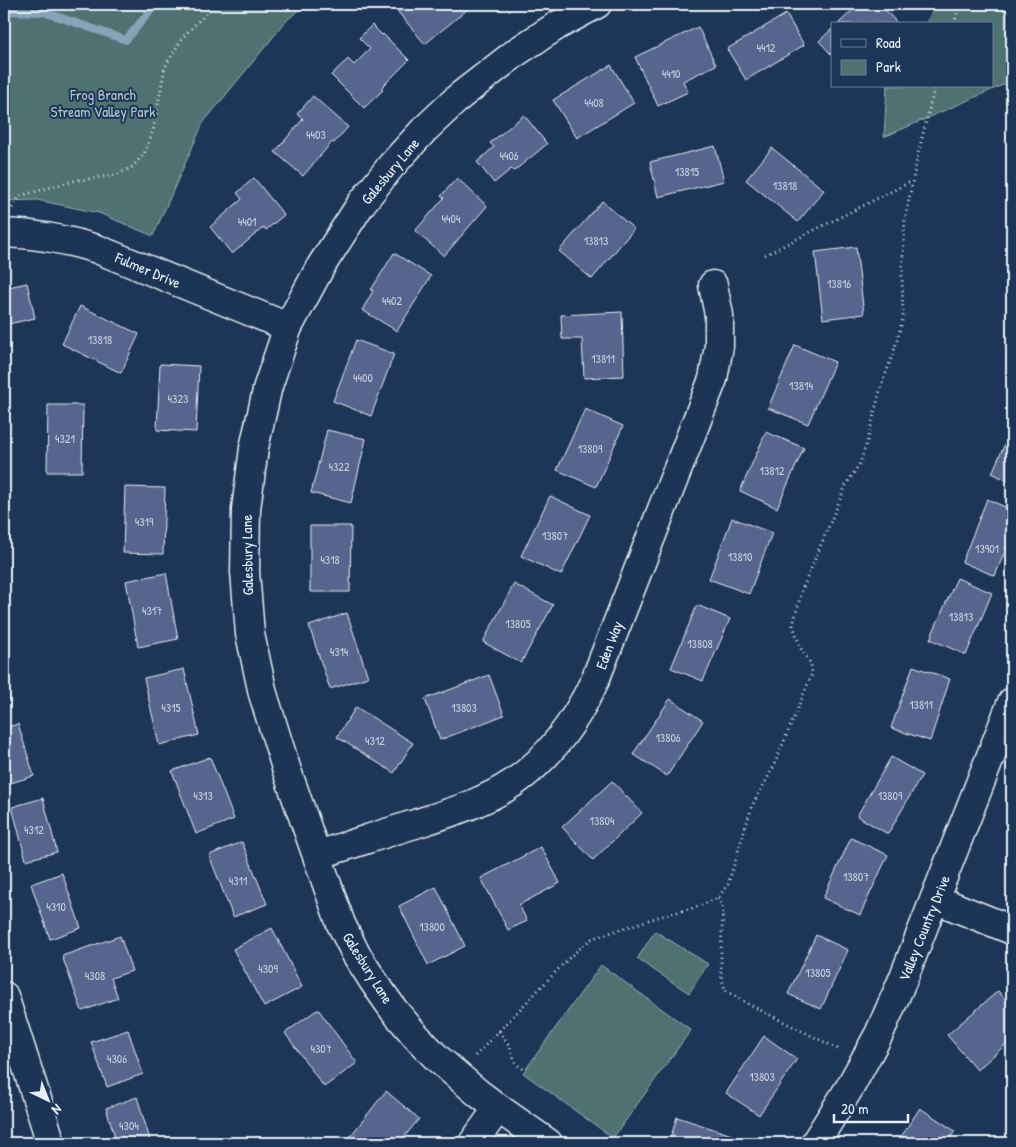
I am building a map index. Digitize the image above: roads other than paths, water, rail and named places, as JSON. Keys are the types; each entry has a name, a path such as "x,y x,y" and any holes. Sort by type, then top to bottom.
{"street":[{"name":"Galesbury Lane","path":"548,1143 498,1108 438,1058 415,1034 394,1010 374,982 356,954 341,924 287,771 263,694 250,634 245,572 246,510 254,448 268,386 288,327 321,266 361,204 391,166 424,130 460,96 518,51 558,25 597,4"},
{"name":"Fulmer Drive","path":"7,222 24,234 49,236 97,248 288,327"},
{"name":"Eden Way","path":"317,855 467,807 491,796 514,783 533,767 568,728 584,704 595,680 712,379 719,346 719,315 713,285"},
{"name":"Valley Country Drive","path":"815,1143 850,1087 879,1034 904,979 1012,702"},
{"path":"935,900 1012,930"},
{"path":"4,996 51,1143"},
{"path":"473,1143 498,1108"}],"waterway":[{"path":"4,11 44,12 126,40 156,4"}],"park label":[{"name":"Frog Branch Stream Valley Park","path":"103,102"}]}
